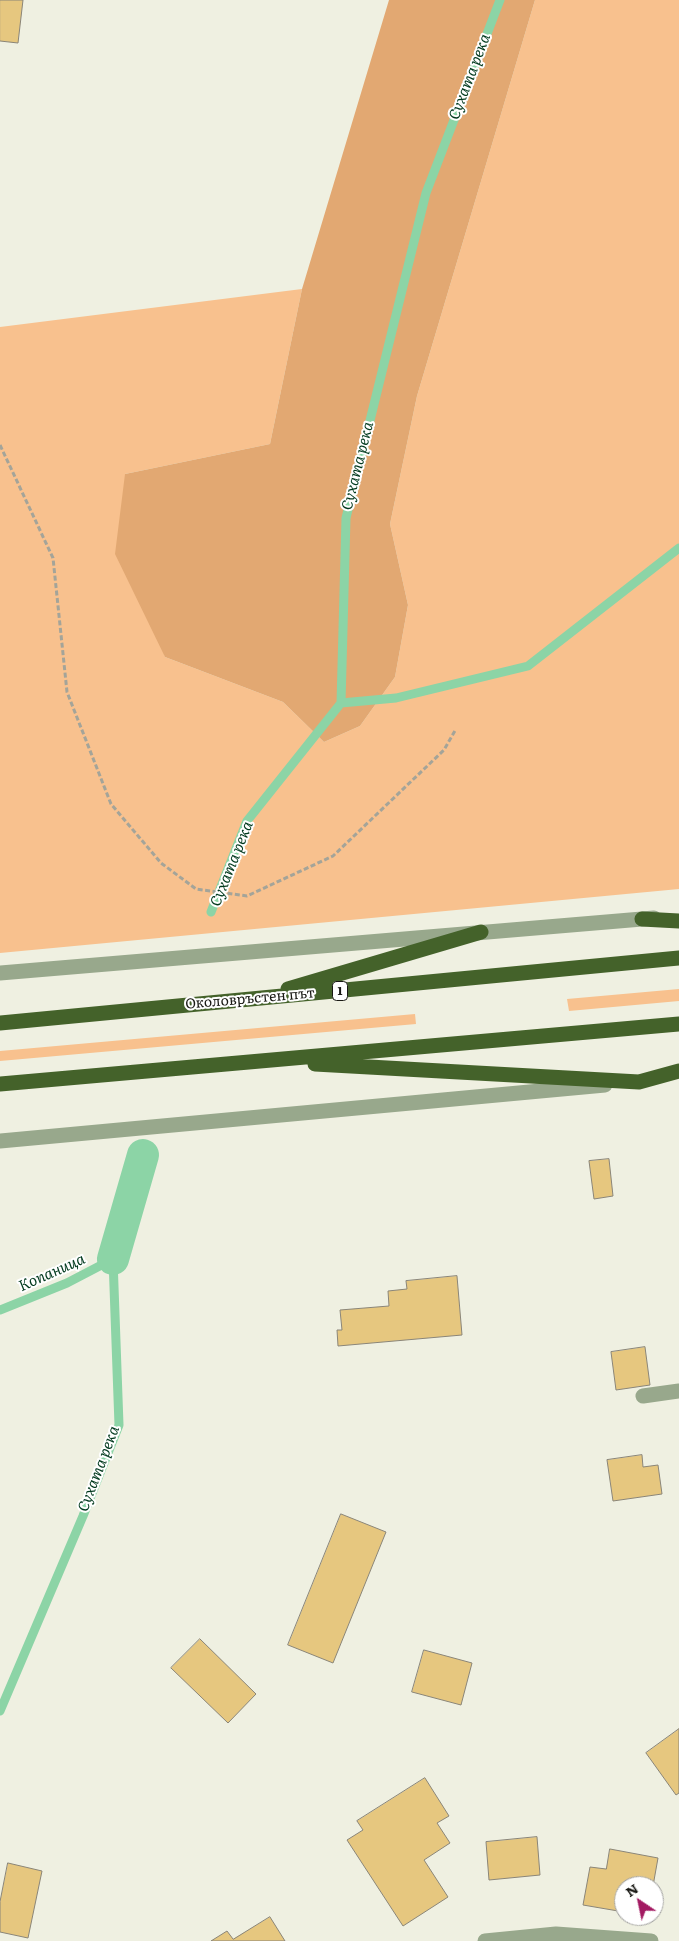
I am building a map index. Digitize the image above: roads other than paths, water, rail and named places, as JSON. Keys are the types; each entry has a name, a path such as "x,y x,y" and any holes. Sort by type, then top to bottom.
{"highway":[{"path":"642,919 679,921"},
{"path":"254,999 481,932"},
{"name":"Околовръстен път","path":"0,1023 679,958"},
{"path":"0,1084 679,1024"},
{"path":"261,1061 639,1082 679,1071"}],"street":[{"path":"0,973 679,916"},
{"path":"0,1140 679,1078"},
{"path":"643,1396 679,1390"},
{"path":"485,1941 556,1934 651,1941"}],"waterway":[{"name":"Сухата река","path":"211,912 247,821 341,703 346,518 426,193 500,0"},
{"path":"341,703 396,698 528,666 679,548"},
{"name":"Сухата река","path":"113,1259 143,1155"},
{"name":"Сухата река","path":"0,1310 67,1283 113,1259 119,1425 83,1516 0,1711"}],"water label":[{"name":"Копаница","path":"52,1273"}]}
